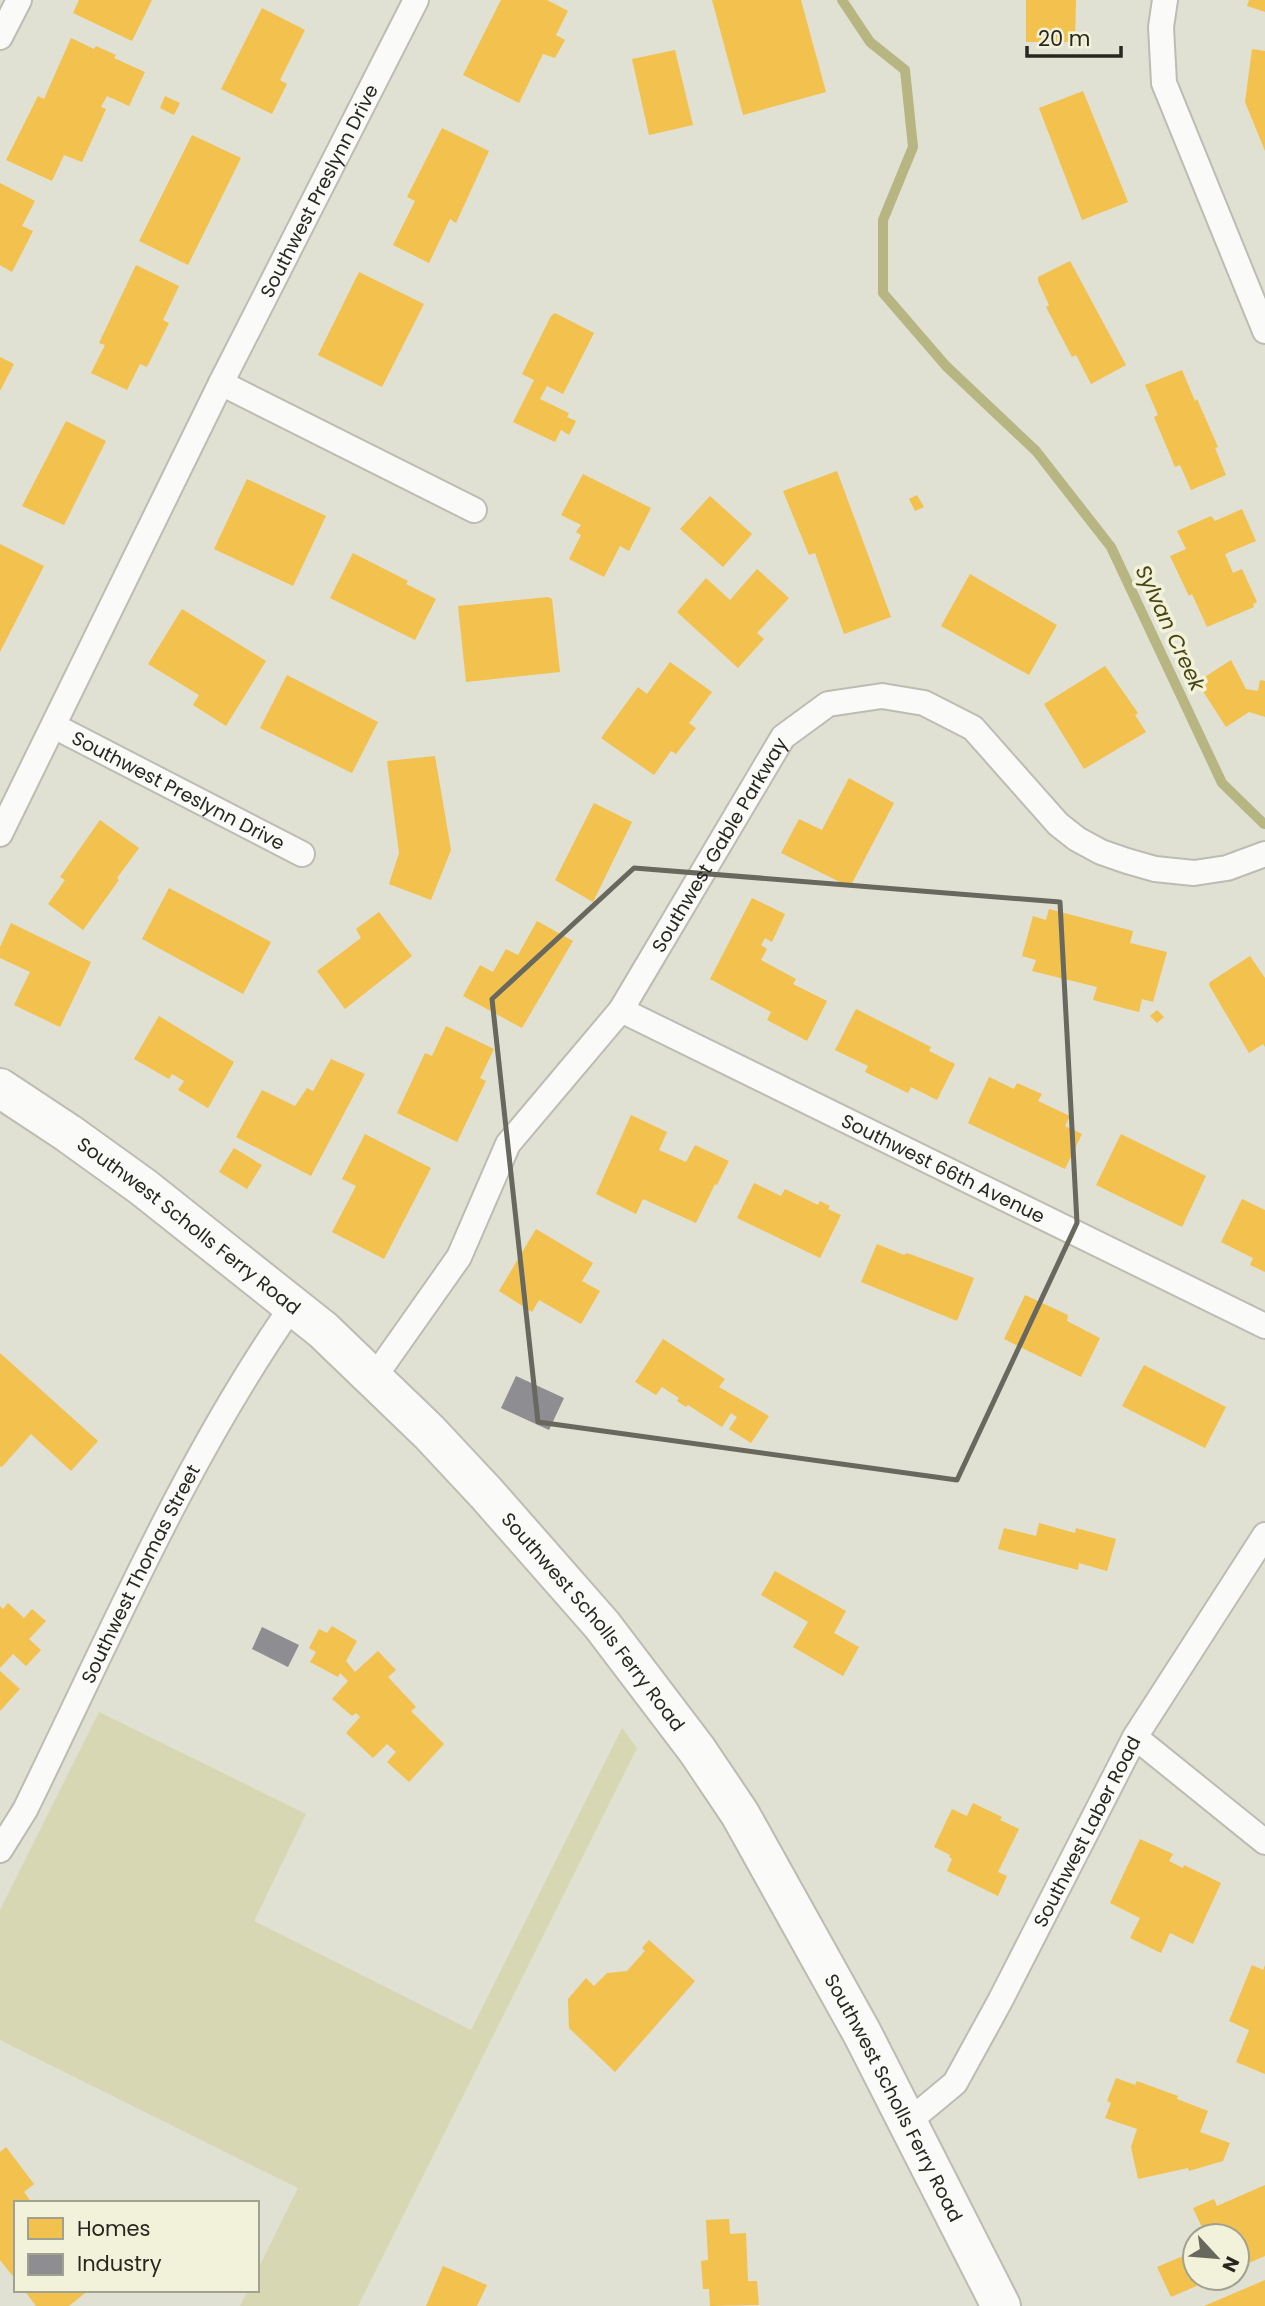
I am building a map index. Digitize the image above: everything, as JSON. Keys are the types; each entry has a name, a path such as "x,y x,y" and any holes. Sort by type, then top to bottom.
{"main road":[{"name":"Southwest Scholls Ferry Road","path":"0,1088 142,1187 293,1305 429,1432 549,1562 602,1625 697,1750 740,1814 814,1945 908,2122 1001,2306"}],"street":[{"path":"0,37 19,0"},
{"name":"Southwest Preslynn Drive","path":"0,834 221,383 416,0"},
{"path":"1165,0 1161,27 1164,83 1265,331"},
{"path":"221,383 474,510"},
{"name":"Southwest Gable Parkway","path":"373,1379 460,1257 508,1144 621,1010 783,737 828,704 882,696 925,704 973,729 1058,824 1077,839 1114,856 1155,869 1194,873 1227,868 1265,854"},
{"name":"Southwest Preslynn Drive","path":"54,726 302,855"},
{"name":"Southwest 66th Avenue","path":"621,1010 1265,1326"},
{"name":"Southwest Thomas Street","path":"0,1850 25,1810 212,1432 293,1305"},
{"name":"Southwest Laber Road","path":"908,2122 955,2083 1135,1737 1265,1535"},
{"path":"1135,1737 1265,1842"}],"highlighted area":[{"path":"634,868 1060,902 1077,1223 957,1480 538,1422 492,999"}],"green space":[{"path":"99,1712 306,1814 254,1921 471,2030 622,1728 637,1748 358,2306 240,2306 247,2292 259,2292 259,2267 298,2188 0,2040 0,1910"}],"building: Homes":[{"path":"79,0 152,0 132,41 73,13"},
{"path":"501,0 547,0 568,11 556,35 565,40 555,58 543,54 519,103 463,75"},
{"path":"712,0 801,0 826,92 743,115"},
{"path":"1026,0 1076,0 1075,42 1026,42"},
{"path":"1249,0 1265,0 1265,12 1247,6"},
{"path":"262,8 305,30 280,80 287,84 272,114 221,89"},
{"path":"71,38 94,49 96,46 116,55 114,58 145,72 129,106 107,96 101,107 106,109 82,162 64,155 52,181 6,160 38,96 44,99"},
{"path":"1252,49 1265,51 1265,151 1245,102"},
{"path":"675,50 693,125 649,135 632,59"},
{"path":"1083,91 1128,202 1082,220 1039,108"},
{"path":"165,96 180,103 174,115 160,108"},
{"path":"442,128 489,151 456,223 450,219 429,263 393,245 415,201 407,197"},
{"path":"192,135 241,158 188,265 139,241"},
{"path":"0,183 35,201 22,226 33,231 12,272 0,265"},
{"path":"1070,261 1126,365 1091,384 1076,355 1072,357 1046,307 1049,305 1038,281 1038,277"},
{"path":"136,265 179,286 163,320 169,323 147,367 140,364 127,390 91,373 105,345 99,343"},
{"path":"359,272 424,304 382,387 318,355"},
{"path":"555,313 594,333 563,394 547,386 540,399 569,413 567,417 576,421 569,435 561,430 555,442 513,422 534,380 522,374"},
{"path":"0,357 14,364 0,391"},
{"path":"1182,370 1218,447 1215,448 1226,475 1191,490 1180,465 1175,467 1154,417 1158,415 1145,385"},
{"path":"66,421 106,441 64,525 22,506"},
{"path":"837,471 891,617 844,634 815,553 809,555 783,491"},
{"path":"583,474 651,508 629,551 620,546 604,577 569,559 581,535 576,532 581,525 561,515"},
{"path":"247,479 326,516 293,586 214,549"},
{"path":"917,495 924,507 915,511 909,499"},
{"path":"710,496 752,534 723,567 680,529"},
{"path":"1242,509 1256,541 1225,554 1233,573 1242,569 1257,602 1253,604 1254,607 1207,627 1170,556 1186,549 1177,531 1211,516 1215,521"},
{"path":"0,544 44,566 0,652"},
{"path":"353,553 408,581 406,584 436,599 415,640 330,598"},
{"path":"757,569 789,598 757,633 764,639 738,668 677,612 706,578 730,600"},
{"path":"970,574 1057,625 1029,675 941,626"},
{"path":"548,597 552,599 560,672 466,682 458,606"},
{"path":"182,609 266,661 226,726 193,705 199,695 148,664"},
{"path":"1231,660 1246,689 1258,691 1260,680 1265,681 1265,717 1249,712 1226,727 1197,682"},
{"path":"670,662 712,692 689,723 696,728 676,754 671,751 654,775 601,738 638,687 647,694"},
{"path":"1105,666 1138,713 1135,715 1146,732 1084,769 1044,704"},
{"path":"287,675 378,722 352,773 260,728"},
{"path":"435,756 451,850 431,900 389,884 399,853 387,761"},
{"path":"849,778 894,803 850,887 781,853 799,819 822,830"},
{"path":"594,803 632,822 593,902 555,880"},
{"path":"100,820 139,848 83,930 48,904 65,880 60,877"},
{"path":"169,888 271,942 243,994 142,939"},
{"path":"752,898 785,914 772,942 765,938 761,945 767,949 761,960 796,979 793,984 827,1001 807,1041 767,1020 771,1012 710,979"},
{"path":"1049,909 1133,931 1130,943 1167,952 1153,1002 1142,999 1139,1012 1093,1000 1097,987 1032,971 1036,960 1022,956 1033,916 1046,920"},
{"path":"379,912 412,956 345,1009 317,971 361,938 356,929"},
{"path":"537,921 573,941 522,1028 463,996 480,965 493,972 506,949 518,955"},
{"path":"11,923 91,962 60,1027 14,1005 30,972 0,958 0,947"},
{"path":"1250,956 1265,978 1265,1047 1263,1044 1249,1053 1209,985"},
{"path":"856,1009 931,1047 929,1051 955,1064 937,1100 911,1087 908,1093 865,1072 868,1066 835,1050"},
{"path":"1157,1010 1164,1017 1157,1023 1150,1016"},
{"path":"159,1016 234,1062 208,1108 178,1090 184,1081 172,1074 169,1079 134,1059"},
{"path":"446,1026 494,1049 480,1078 486,1081 457,1142 397,1113 425,1053 432,1056"},
{"path":"331,1059 365,1074 311,1176 236,1137 262,1090 295,1106 307,1088 313,1091"},
{"path":"989,1077 1014,1089 1017,1083 1042,1094 1038,1101 1070,1116 1065,1126 1082,1134 1065,1169 968,1123"},
{"path":"631,1115 667,1132 659,1150 686,1162 695,1145 729,1161 696,1223 643,1199 636,1214 596,1194"},
{"path":"365,1134 431,1168 384,1259 332,1232 356,1186 342,1179"},
{"path":"1121,1134 1206,1176 1182,1227 1096,1185"},
{"path":"234,1148 262,1165 247,1189 219,1172"},
{"path":"754,1183 781,1196 785,1189 818,1205 820,1201 830,1206 828,1209 841,1215 820,1258 737,1218"},
{"path":"1242,1199 1265,1210 1265,1272 1250,1265 1253,1258 1221,1242"},
{"path":"536,1229 593,1263 582,1281 600,1291 581,1324 539,1300 532,1312 499,1291"},
{"path":"877,1244 974,1278 957,1321 861,1282"},
{"path":"1025,1295 1068,1315 1067,1321 1100,1338 1081,1377 1004,1339"},
{"path":"663,1339 725,1379 719,1387 769,1416 751,1443 729,1429 737,1417 731,1413 722,1427 677,1401 679,1398 662,1387 656,1395 635,1382"},
{"path":"0,1353 98,1441 71,1471 31,1434 2,1467 0,1466"},
{"path":"1144,1365 1226,1407 1205,1448 1122,1406"},
{"path":"1039,1523 1075,1533 1076,1528 1116,1539 1107,1571 1079,1563 1078,1570 998,1549 1004,1528 1036,1536"},
{"path":"775,1571 846,1611 834,1633 859,1647 843,1676 793,1647 808,1622 761,1595"},
{"path":"8,1603 24,1618 32,1609 46,1621 29,1639 41,1650 26,1666 13,1654 0,1668 0,1606 3,1609"},
{"path":"332,1626 357,1641 346,1661 355,1672 378,1651 396,1670 388,1677 416,1707 411,1711 444,1744 409,1782 387,1762 396,1752 387,1744 373,1758 346,1733 360,1717 356,1713 352,1716 332,1699 348,1681 340,1673 338,1677 310,1662 316,1652 309,1648 319,1629 327,1633"},
{"path":"0,1671 20,1689 0,1711"},
{"path":"973,1803 1019,1829 998,1872 1007,1876 998,1896 947,1871 952,1859 950,1855 934,1847 952,1809 967,1816"},
{"path":"1140,1839 1173,1854 1169,1861 1183,1868 1184,1865 1221,1883 1193,1944 1170,1933 1161,1953 1130,1938 1140,1918 1110,1903"},
{"path":"649,1940 695,1981 615,2072 569,2028 568,1999 586,1978 594,1986 607,1973 627,1971 645,1951 642,1948"},
{"path":"1252,1965 1263,1970 1265,1965 1265,2074 1236,2062 1249,2030 1229,2021"},
{"path":"1116,2078 1135,2085 1137,2081 1178,2096 1177,2099 1208,2111 1200,2132 1230,2143 1223,2161 1189,2171 1188,2168 1138,2179 1131,2147 1137,2129 1105,2118 1111,2103 1107,2101"},
{"path":"6,2147 34,2184 24,2192 31,2201 14,2201 14,2278 0,2260 0,2152"},
{"path":"1265,2185 1265,2256 1251,2262 1251,2222 1200,2222 1193,2208 1214,2199 1217,2206"},
{"path":"729,2219 730,2234 746,2233 748,2281 757,2281 759,2305 710,2306 709,2289 703,2289 701,2261 708,2260 706,2220"},
{"path":"1181,2257 1183,2292 1171,2297 1157,2267"},
{"path":"443,2266 487,2285 477,2306 426,2306"},
{"path":"1265,2280 1265,2306 1204,2306 1237,2292 1251,2292 1251,2286"},
{"path":"26,2292 86,2292 69,2306 36,2306"}],"building: Industry":[{"path":"516,1376 564,1398 549,1430 501,1408"},
{"path":"262,1627 299,1645 288,1667 252,1649"}],"waterway":[{"name":"Sylvan Creek","path":"842,0 870,42 905,70 913,147 883,220 883,293 946,366 1036,451 1111,547 1222,783 1264,824"}]}
